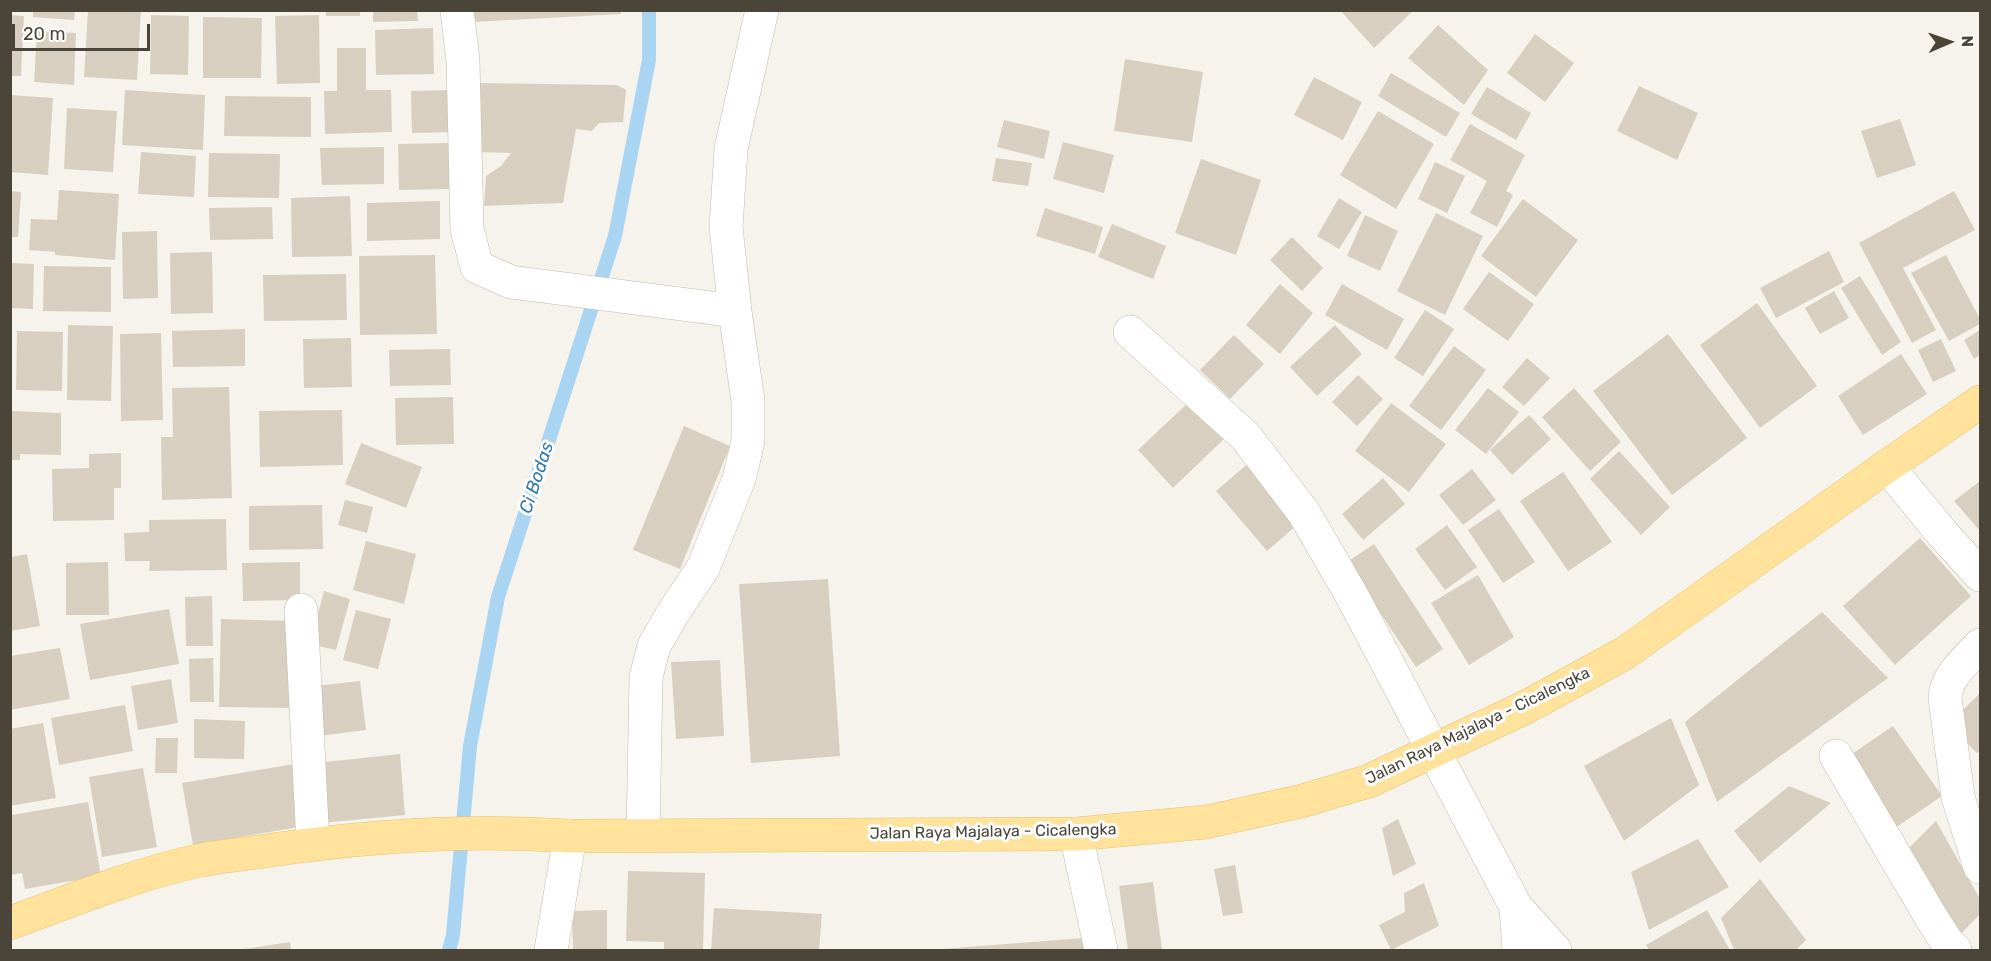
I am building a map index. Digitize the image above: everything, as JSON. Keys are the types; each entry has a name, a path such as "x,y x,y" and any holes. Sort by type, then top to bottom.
{"main road":[{"name":"Jalan Raya Majalaya - Cicalengka","path":"10,923 112,885 201,860 313,844 434,834 1076,834 1206,822 1302,801 1369,782 1433,749 1526,706 1625,653 1980,402"}],"street":[{"path":"457,10 463,61 467,229 477,267 511,282 735,311"},
{"path":"643,834 646,677 654,646 703,568 739,479 748,441 748,401 726,227 731,149 762,10"},
{"path":"1130,333 1246,437 1304,513 1351,594 1516,907 1555,951"},
{"path":"1887,466 1980,575"},
{"path":"301,610 313,844"},
{"path":"1980,645 1950,678 1945,686 1945,698 1958,797 1980,867"},
{"path":"1836,756 1947,948"},
{"path":"1076,834 1101,951"},
{"path":"551,951 555,835"},
{"path":"1516,907 1519,951"}],"building":[{"path":"33,10 75,10 74,20 33,17"},
{"path":"88,10 141,10 137,80 84,77"},
{"path":"326,10 360,10 360,16 326,16"},
{"path":"373,10 417,10 418,21 373,22"},
{"path":"473,10 620,10 621,14 473,22"},
{"path":"1340,10 1414,10 1374,48"},
{"path":"10,15 24,16 21,76 10,76"},
{"path":"151,15 189,16 188,75 150,74"},
{"path":"319,15 320,83 277,84 275,16"},
{"path":"203,17 262,18 261,78 203,78"},
{"path":"1438,25 1488,70 1464,105 1408,58"},
{"path":"433,28 434,74 376,75 375,30"},
{"path":"37,31 76,33 74,85 34,82"},
{"path":"1535,34 1574,63 1545,102 1507,73"},
{"path":"337,48 366,48 366,90 391,90 392,132 325,134 324,91 337,91"},
{"path":"1125,59 1203,72 1192,142 1114,131"},
{"path":"1391,73 1460,113 1446,137 1378,96"},
{"path":"1314,77 1362,102 1343,140 1294,115"},
{"path":"476,83 617,85 626,90 623,122 599,123 592,131 576,129 563,203 484,206 486,176 501,166 511,153 474,152"},
{"path":"1639,86 1698,113 1677,160 1617,131"},
{"path":"1487,87 1531,113 1516,140 1471,114"},
{"path":"125,90 205,95 203,150 122,145"},
{"path":"454,90 454,132 412,133 411,91"},
{"path":"10,95 53,98 48,175 10,172"},
{"path":"225,96 311,97 311,137 224,136"},
{"path":"67,108 117,111 113,172 64,169"},
{"path":"1378,111 1434,144 1396,209 1340,175"},
{"path":"1900,119 1916,165 1877,178 1861,131"},
{"path":"1004,120 1050,131 1044,159 997,147"},
{"path":"1470,124 1525,155 1506,191 1513,195 1497,227 1470,213 1487,181 1450,160"},
{"path":"1063,142 1114,155 1104,193 1053,179"},
{"path":"449,143 449,189 399,190 398,144"},
{"path":"384,147 384,184 322,185 320,148"},
{"path":"141,152 196,156 194,197 138,194"},
{"path":"209,153 280,154 279,198 208,197"},
{"path":"996,158 1032,163 1028,186 992,181"},
{"path":"1201,159 1261,180 1236,255 1175,233"},
{"path":"1435,162 1465,176 1447,213 1418,199"},
{"path":"59,190 119,194 115,260 55,255 55,252 29,250 31,219 57,220"},
{"path":"10,191 21,192 18,237 10,237"},
{"path":"1954,191 1975,230 1903,268 1936,330 1912,343 1859,243"},
{"path":"350,196 352,256 292,257 291,198"},
{"path":"1339,198 1362,212 1339,249 1317,236"},
{"path":"1523,199 1578,240 1536,297 1481,256"},
{"path":"440,201 440,239 367,241 367,203"},
{"path":"272,207 273,239 210,240 209,208"},
{"path":"1045,208 1103,227 1095,254 1036,236"},
{"path":"1436,213 1483,236 1445,315 1397,291"},
{"path":"1365,215 1398,231 1380,271 1347,256"},
{"path":"1112,224 1166,246 1153,279 1098,257"},
{"path":"157,231 158,298 123,299 122,232"},
{"path":"1292,237 1323,268 1302,291 1270,260"},
{"path":"1829,251 1844,282 1776,318 1760,288"},
{"path":"212,252 213,313 171,314 170,253"},
{"path":"435,255 437,334 360,335 359,256"},
{"path":"1946,255 1980,319 1980,324 1949,341 1911,273"},
{"path":"10,263 34,264 33,309 10,308"},
{"path":"44,266 111,267 111,312 43,311"},
{"path":"1489,272 1534,304 1508,341 1463,309"},
{"path":"346,274 347,320 264,321 263,275"},
{"path":"1860,276 1901,342 1882,355 1841,288"},
{"path":"1280,284 1313,313 1280,354 1246,325"},
{"path":"1342,284 1404,319 1387,350 1325,315"},
{"path":"1834,291 1849,318 1820,334 1805,308"},
{"path":"1757,303 1817,386 1760,428 1700,345"},
{"path":"1425,310 1454,329 1423,376 1394,358"},
{"path":"68,325 113,326 111,401 67,400"},
{"path":"1335,325 1362,354 1317,396 1290,367"},
{"path":"245,329 245,366 173,367 172,331"},
{"path":"1980,330 1980,355 1974,359 1964,340"},
{"path":"17,331 63,332 62,391 16,390"},
{"path":"161,333 163,420 121,421 120,334"},
{"path":"1668,334 1747,438 1672,495 1593,391"},
{"path":"1234,335 1264,364 1230,399 1200,370"},
{"path":"351,338 352,387 304,388 303,339"},
{"path":"1941,339 1956,371 1933,382 1918,350"},
{"path":"1454,346 1486,370 1441,430 1409,406"},
{"path":"450,349 451,385 390,386 389,350"},
{"path":"1901,354 1927,394 1863,435 1838,396"},
{"path":"1527,358 1550,378 1524,406 1502,387"},
{"path":"1358,375 1383,399 1357,426 1332,402"},
{"path":"229,387 232,498 162,500 161,437 173,437 172,388"},
{"path":"1488,388 1519,412 1486,454 1455,430"},
{"path":"1574,388 1621,442 1590,471 1542,417"},
{"path":"453,397 454,444 396,445 395,398"},
{"path":"1192,399 1227,436 1173,488 1138,450"},
{"path":"1391,403 1446,444 1409,492 1355,451"},
{"path":"342,410 343,465 260,467 259,411"},
{"path":"10,411 61,413 61,455 20,454 20,460 10,460"},
{"path":"1529,415 1551,439 1512,475 1490,450"},
{"path":"684,426 730,446 680,569 633,550"},
{"path":"361,443 422,467 406,508 345,484"},
{"path":"1619,451 1670,507 1641,535 1590,479"},
{"path":"121,453 121,488 114,488 114,520 53,521 52,469 89,468 89,454"},
{"path":"1252,460 1303,520 1267,551 1216,491"},
{"path":"1472,469 1496,500 1463,525 1439,495"},
{"path":"1563,472 1612,542 1568,571 1520,501"},
{"path":"1383,478 1405,504 1363,540 1342,514"},
{"path":"1980,481 1980,531 1954,501"},
{"path":"345,500 373,507 367,533 338,525"},
{"path":"322,505 323,549 249,550 249,506"},
{"path":"1499,509 1535,562 1503,583 1468,530"},
{"path":"226,519 227,570 149,571 150,561 125,561 124,533 149,532 149,520"},
{"path":"1447,525 1477,567 1445,590 1415,549"},
{"path":"1920,538 1971,596 1895,665 1843,606"},
{"path":"366,541 416,554 404,604 353,590"},
{"path":"1374,544 1443,649 1416,667 1347,562"},
{"path":"27,554 40,626 10,631 10,557"},
{"path":"108,562 109,615 66,615 66,563"},
{"path":"300,562 300,600 243,601 242,563"},
{"path":"1478,575 1514,637 1469,665 1431,603"},
{"path":"828,579 840,756 751,763 739,584"},
{"path":"324,591 350,599 336,650 310,644"},
{"path":"212,596 213,646 186,646 185,597"},
{"path":"169,609 179,664 90,680 80,624"},
{"path":"356,610 391,619 378,669 343,660"},
{"path":"1822,612 1888,678 1717,802 1685,722"},
{"path":"221,619 292,621 290,708 219,707"},
{"path":"60,648 70,699 10,710 10,656"},
{"path":"213,658 214,702 190,702 189,659"},
{"path":"720,660 724,736 676,739 671,662"},
{"path":"171,679 178,723 138,730 131,686"},
{"path":"360,681 366,730 311,737 306,687"},
{"path":"1980,693 1980,750 1977,753 1948,725"},
{"path":"125,705 133,751 59,765 51,718"},
{"path":"1671,718 1699,785 1624,841 1584,766"},
{"path":"194,719 245,721 244,759 194,758"},
{"path":"43,723 56,798 10,806 10,729"},
{"path":"1893,726 1942,796 1892,830 1843,760"},
{"path":"156,738 178,738 177,773 155,773"},
{"path":"400,754 405,815 322,823 316,763"},
{"path":"294,764 305,826 193,845 182,783"},
{"path":"143,768 157,847 102,857 89,777"},
{"path":"1789,786 1831,803 1760,863 1734,831"},
{"path":"88,802 101,876 25,889 22,873 10,875 12,815"},
{"path":"1398,819 1416,864 1393,876 1382,828"},
{"path":"1936,821 1980,899 1980,914 1957,938 1904,853"},
{"path":"1698,839 1729,887 1649,930 1631,872"},
{"path":"1235,865 1243,913 1223,916 1214,869"},
{"path":"628,871 705,873 703,950 664,950 664,942 626,941"},
{"path":"1760,879 1806,940 1796,950 1734,950 1721,918"},
{"path":"1153,882 1162,950 1128,950 1119,886"},
{"path":"1424,883 1439,926 1391,950 1379,925 1405,912 1404,893"},
{"path":"714,908 822,914 819,950 711,950"},
{"path":"607,910 607,950 573,950 572,911"},
{"path":"1707,910 1730,950 1649,950 1646,945"},
{"path":"1083,938 1084,950 942,950 942,949"},
{"path":"290,942 291,950 244,950 244,949"}],"waterway":[{"name":"Ci Bodas","path":"449,950 453,935 470,746 498,597 615,236 649,60 649,10"}]}
